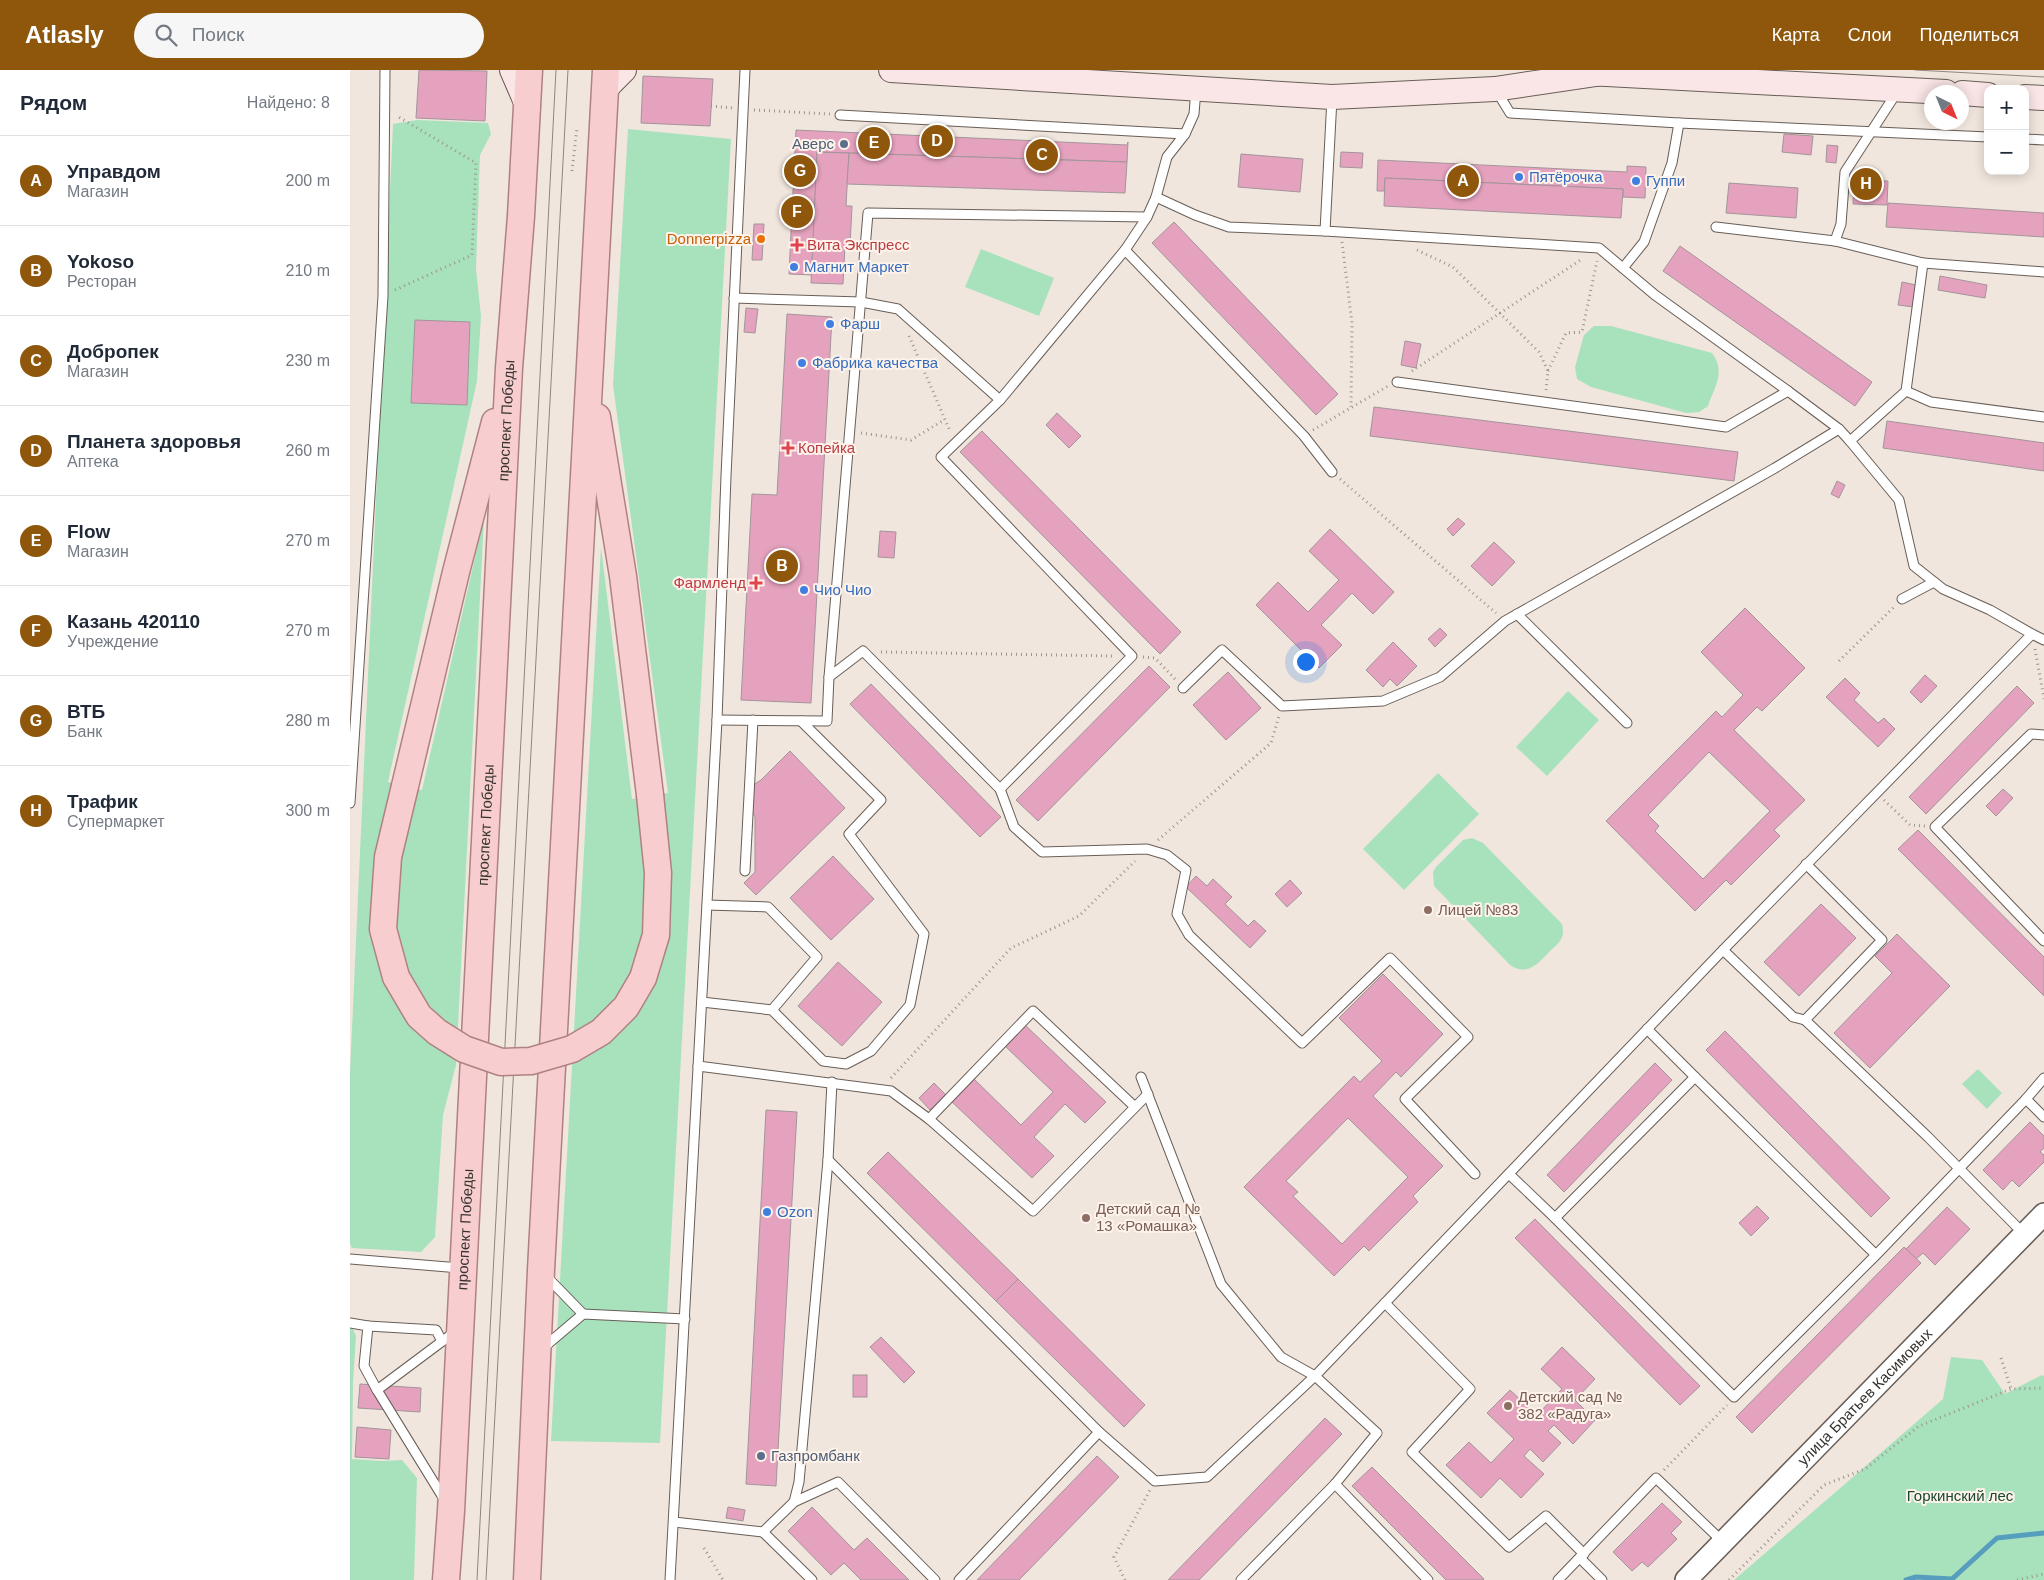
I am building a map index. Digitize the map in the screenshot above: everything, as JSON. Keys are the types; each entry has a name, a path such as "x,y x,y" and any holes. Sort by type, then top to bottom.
{"main road":[{"path":"512,70 528,108"},
{"name":"проспект Победы","path":"446,1580 452,1511 451,1334 463,1268 509,368 528,108 529,70"},
{"path":"527,1580 605,80 624,70"},
{"path":"891,70 1332,97 1495,89 1604,73"},
{"path":"1542,70 1900,80 1924,86"},
{"path":"1969,94 1984,95"},
{"path":"2029,97 2044,98"},
{"path":"509,368 456,572 388,857 384,929 396,977 419,1016 437,1032 464,1049 501,1062 531,1061 572,1049 601,1032 626,1007 644,978 656,935 658,873 650,795 623,576 589,366"}],"street":[{"name":"улица Братьев Касимовых","path":"1686,1580 2044,1214"}],"lane":[{"path":"350,803 383,296 385,70"},
{"path":"670,1580 717,720 745,70"},
{"path":"1835,241 1841,224 1845,172 1900,80"},
{"path":"1000,789 1132,656 941,457 1000,400 1126,250 1147,217 1156,197 1167,157 1185,134 1194,114 1196,89"},
{"path":"1495,89 1510,113 1679,124 1984,137"},
{"path":"1325,231 1332,97"},
{"path":"840,115 1185,134"},
{"path":"1622,268 1644,242 1672,163 1679,124"},
{"path":"2029,139 2044,140"},
{"path":"1156,197 1195,215 1229,227 1384,234 1599,248 1655,295 1838,429 1898,500 1914,566 1944,589 1990,610 2044,640"},
{"path":"717,720 827,721 829,677 868,213 1147,217"},
{"path":"1716,227 1835,241 1922,263 2044,272"},
{"path":"1126,250 1304,436 1332,472"},
{"path":"1850,442 1906,391 1922,263"},
{"path":"734,298 861,302 898,309 1000,400"},
{"path":"1396,382 1726,427 1788,391"},
{"path":"1906,391 1931,402 2044,414"},
{"path":"1183,688 1222,650 1282,706 1383,701 1440,677 1505,621 1516,614 1768,472 1838,429"},
{"path":"1902,599 1934,582"},
{"path":"1516,614 1627,723"},
{"path":"828,1160 1099,1432 1155,1481 1207,1477 1315,1376 1806,864 2032,634"},
{"path":"829,677 862,651 1000,789 1014,827 1042,852 1147,850 1166,855 1186,870 1177,914 1189,935 1302,1043 1390,958 1468,1037 1406,1099 1475,1174"},
{"path":"745,870 753,720"},
{"path":"702,1002 772,1010 823,1061 846,1064 871,1051 910,1005 924,934 849,834 881,800 801,721"},
{"path":"2044,735 2031,734 1935,827 2044,941"},
{"path":"1805,1020 1882,940 1806,864"},
{"path":"707,905 768,907 817,957 772,1010"},
{"path":"1723,950 1793,1017 1805,1020 1928,1137 2024,1234"},
{"path":"929,1119 1034,1011 1135,1107"},
{"path":"1647,1029 1876,1255"},
{"path":"698,1066 882,1088 891,1091 929,1119 1033,1211 1148,1094"},
{"path":"1141,1077 1221,1284 1282,1358 1315,1376 1377,1433 1335,1484 1241,1580"},
{"path":"1555,1218 1695,1077"},
{"path":"1509,1174 1734,1397 1876,1255 2044,1078"},
{"path":"794,1502 800,1472 828,1160 832,1082"},
{"path":"2026,1099 2044,1117"},
{"path":"350,1258 463,1268"},
{"path":"542,1270 583,1314"},
{"path":"1385,1303 1470,1389 1412,1452 1509,1547 1546,1516 1602,1580"},
{"path":"538,1352 583,1314 685,1319"},
{"path":"350,1323 368,1326 436,1330 451,1334"},
{"path":"368,1326 364,1366 452,1511"},
{"path":"377,1390 451,1334"},
{"path":"959,1580 1099,1432"},
{"path":"1558,1580 1656,1478 1723,1542"},
{"path":"763,1532 794,1502 838,1482 935,1580"},
{"path":"1335,1484 1428,1580"},
{"path":"674,1522 763,1532 812,1580"}],"path":[{"path":"711,106 840,115"},
{"path":"383,296 472,255 476,163 384,108"},
{"path":"572,172 577,128"},
{"path":"1340,232 1352,323 1351,406"},
{"path":"1384,234 1453,268 1539,352 1548,371"},
{"path":"1304,436 1351,406 1396,382 1599,248"},
{"path":"1544,402 1548,371 1566,334 1582,332 1599,248"},
{"path":"898,309 955,443"},
{"path":"850,432 912,440 944,420"},
{"path":"1332,472 1505,621"},
{"path":"1839,661 1902,599"},
{"path":"2032,634 2044,699"},
{"path":"862,651 1155,658 1183,688"},
{"path":"882,1088 1011,948 1079,916 1147,850 1271,743 1282,706"},
{"path":"1892,808 1910,825 1935,827"},
{"path":"2001,1358 2011,1389"},
{"path":"1729,1580 1824,1485 1865,1469 1918,1426 2011,1389 2044,1388"},
{"path":"1656,1478 1734,1397"},
{"path":"1126,1580 1114,1557 1155,1481"},
{"path":"704,1548 723,1580"},
{"path":"2017,1580 2044,1574"}],"green space":[{"path":"417,120 488,123 491,134 480,155 476,269 481,316 477,381 388,782 422,790 484,518 456,1065 443,1115 435,1237 421,1252 352,1248 350,1244 350,1073 393,124"},
{"path":"628,129 731,139 660,1443 551,1441 601,547 632,799 668,793 613,385"},
{"path":"981,249 1054,278 1039,316 965,287"},
{"path":"1594,326 1611,326 1712,353 1719,373 1708,406 1699,412 1686,413 1591,387 1577,379 1575,367 1584,335"},
{"path":"1568,691 1599,720 1547,776 1516,747"},
{"path":"1438,773 1479,814 1404,890 1363,849"},
{"path":"1472,838 1483,843 1562,924 1563,933 1560,941 1542,960 1532,967 1522,970 1510,965 1434,886 1433,872 1436,867 1463,840"},
{"path":"1978,1069 2002,1093 1987,1109 1962,1084"},
{"path":"350,1328 353,1329 356,1336 353,1382 352,1459 402,1460 417,1478 414,1580 350,1580"},
{"name":"Горкинский лес","path":"1951,1357 1982,1360 2005,1394 2042,1375 2044,1376 2044,1580 1734,1580 1943,1399"}],"building":[{"path":"419,70 487,71 485,121 416,118"},
{"path":"643,76 713,79 710,126 641,123"},
{"path":"796,130 1127,145 1128,142 1127,162 817,152 812,275 789,274"},
{"path":"1784,134 1813,136 1811,155 1782,152"},
{"path":"1827,145 1838,146 1836,163 1826,162"},
{"path":"817,152 849,153 846,206 852,206 850,246 845,246 843,284 811,283"},
{"path":"1341,152 1363,153 1362,168 1340,167"},
{"path":"849,153 1127,162 1125,193 847,184"},
{"path":"1241,154 1303,159 1300,192 1238,187"},
{"path":"1378,160 1627,172 1627,166 1646,167 1645,198 1623,197 1623,189 1385,178 1384,191 1377,191"},
{"path":"1385,178 1623,189 1621,218 1384,206"},
{"path":"1854,180 1888,181 1887,205 1853,204"},
{"path":"1729,183 1798,188 1796,218 1726,213"},
{"path":"1888,203 2044,213 2044,237 1886,227"},
{"path":"1174,222 1338,394 1316,415 1152,243"},
{"path":"754,224 764,224 762,260 752,260"},
{"path":"1680,246 1872,382 1855,406 1663,271"},
{"path":"1940,276 1987,285 1985,298 1938,290"},
{"path":"1902,282 1916,285 1913,307 1898,305"},
{"path":"746,308 758,309 755,333 744,332"},
{"path":"787,314 832,317 811,703 741,700 752,494 777,495"},
{"path":"415,320 470,322 467,405 411,403"},
{"path":"1405,341 1421,344 1416,368 1401,365"},
{"path":"1374,407 1738,452 1734,481 1370,436"},
{"path":"1057,413 1081,436 1069,448 1046,425"},
{"path":"1887,421 2044,443 2044,471 1883,448"},
{"path":"982,431 1181,632 1160,654 960,452"},
{"path":"1837,481 1845,485 1839,498 1831,494"},
{"path":"1458,518 1465,524 1453,536 1447,529"},
{"path":"1330,529 1394,592 1373,614 1352,593 1321,625 1342,645 1319,668 1256,605 1278,582 1308,612 1339,580 1309,551"},
{"path":"880,531 896,532 894,558 878,557"},
{"path":"1494,542 1515,562 1492,586 1471,566"},
{"path":"1745,608 1805,668 1762,711 1757,707 1734,730 1805,800 1774,830 1780,836 1731,885 1726,880 1695,911 1606,821 1716,711 1722,717 1743,695 1701,652","holes":["1709,752 1770,811 1703,879 1655,831 1659,826 1648,815"]},
{"path":"1440,628 1447,635 1435,647 1428,639"},
{"path":"1393,642 1417,666 1397,686 1390,679 1383,687 1366,670"},
{"path":"1149,666 1170,687 1038,821 1016,800"},
{"path":"1228,672 1261,708 1226,740 1193,705"},
{"path":"1925,675 1937,686 1921,703 1910,692"},
{"path":"1845,678 1860,693 1854,700 1878,723 1884,718 1895,729 1878,747 1826,697"},
{"path":"871,684 1001,817 980,837 850,704"},
{"path":"2017,686 2034,703 1926,814 1909,797"},
{"path":"790,751 845,808 756,895 744,883 755,872 755,817 750,806 753,785 761,780"},
{"path":"2003,789 2013,798 1996,816 1986,806"},
{"path":"1918,830 2044,957 2044,996 1898,849"},
{"path":"833,856 874,899 831,940 790,898"},
{"path":"1196,876 1207,886 1213,879 1232,897 1225,904 1248,926 1254,920 1266,931 1250,948 1186,887"},
{"path":"1290,880 1302,893 1287,907 1275,894"},
{"path":"1821,904 1856,938 1799,996 1764,962"},
{"path":"1897,934 1950,986 1870,1068 1834,1033 1892,973 1875,956"},
{"path":"838,962 882,1002 842,1046 798,1006"},
{"path":"1383,974 1443,1034 1401,1077 1396,1072 1373,1096 1443,1166 1413,1196 1418,1202 1369,1251 1364,1246 1334,1276 1244,1187 1354,1076 1360,1082 1382,1061 1339,1018","holes":["1348,1118 1408,1177 1342,1244 1293,1196 1298,1192 1286,1181"]},
{"path":"1025,1025 1106,1102 1085,1123 1065,1104 1034,1137 1054,1156 1032,1178 951,1101 973,1078 1021,1125 1053,1092 1005,1046"},
{"path":"1725,1031 1890,1198 1871,1217 1706,1050"},
{"path":"1655,1063 1672,1080 1564,1192 1547,1175"},
{"path":"934,1083 946,1095 930,1110 919,1098"},
{"path":"766,1110 797,1112 776,1486 746,1484"},
{"path":"2030,1122 2044,1136 2044,1148 2040,1152 2044,1155 2044,1162 2019,1187 2012,1180 2003,1190 1983,1170"},
{"path":"888,1152 1018,1279 996,1301 867,1173"},
{"path":"1757,1206 1769,1218 1751,1236 1739,1223"},
{"path":"1947,1207 1970,1229 1935,1265 1923,1253 1916,1259 1906,1249"},
{"path":"1535,1219 1700,1386 1680,1405 1515,1238"},
{"path":"1904,1247 1921,1263 1752,1433 1736,1417"},
{"path":"1018,1279 1145,1405 1124,1427 996,1301"},
{"path":"881,1337 915,1372 904,1383 870,1347"},
{"path":"1562,1347 1595,1379 1575,1400 1595,1420 1573,1444 1554,1425 1548,1431 1561,1443 1543,1462 1530,1449 1524,1456 1544,1474 1521,1498 1500,1478 1481,1498 1446,1465 1469,1442 1491,1463 1514,1439 1487,1413 1510,1390 1537,1415 1562,1389 1541,1369"},
{"path":"853,1375 867,1375 867,1397 853,1397"},
{"path":"360,1384 421,1388 420,1412 358,1408"},
{"path":"1325,1418 1342,1434 1199,1580 1168,1580"},
{"path":"357,1427 391,1430 389,1459 355,1457"},
{"path":"1097,1456 1119,1477 1019,1580 977,1580"},
{"path":"1372,1467 1483,1580 1446,1580 1352,1486"},
{"path":"1662,1503 1682,1522 1671,1533 1677,1539 1648,1567 1642,1562 1632,1571 1613,1552"},
{"path":"728,1507 745,1510 743,1521 726,1518"},
{"path":"812,1507 854,1550 867,1538 909,1580 861,1580 844,1563 831,1575 788,1531"}],"waterway":[{"path":"1906,1580 1916,1577 1952,1579 1997,1538 2044,1533"}],"tram line":[{"path":"477,1580 556,70"},
{"path":"486,1580 568,70"},
{"path":"1915,70 2044,77"}],"place":[{"name":"Планета здоровья","path":"937,141"},
{"name":"Flow","path":"874,143"},
{"name":"Аверс","path":"844,144"},
{"name":"Добропек","path":"1042,155"},
{"name":"ВТБ","path":"800,171"},
{"name":"Пятёрочка","path":"1519,177"},
{"name":"Управдом","path":"1463,181"},
{"name":"Гуппи","path":"1636,181"},
{"name":"Трафик","path":"1866,184"},
{"name":"Казань 420110","path":"797,212"},
{"name":"Donnerpizza","path":"761,239"},
{"name":"Вита Экспресс","path":"797,245"},
{"name":"Магнит Маркет","path":"794,267"},
{"name":"Фарш","path":"830,324"},
{"name":"Фабрика качества","path":"802,363"},
{"name":"Копейка","path":"788,448"},
{"name":"Yokoso","path":"782,566"},
{"name":"Фармленд","path":"756,583"},
{"name":"Чио Чио","path":"804,590"},
{"name":"Лицей №83","path":"1428,910"},
{"name":"Ozon","path":"767,1212"},
{"name":"Детский сад № 13 «Ромашка»","path":"1086,1218"},
{"name":"Детский сад № 382 «Радуга»","path":"1508,1406"},
{"name":"Газпромбанк","path":"761,1456"}]}
